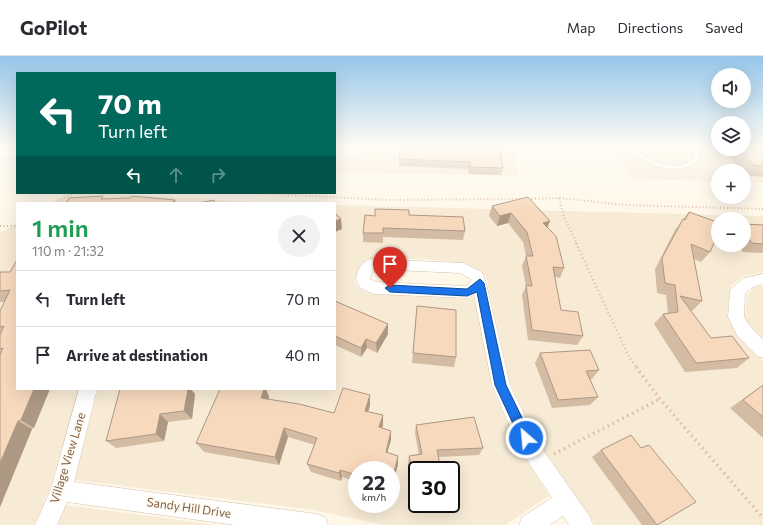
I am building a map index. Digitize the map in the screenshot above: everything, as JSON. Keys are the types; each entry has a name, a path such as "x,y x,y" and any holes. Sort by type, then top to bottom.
{"street":[{"path":"480,283 475,289 467,292 374,288 364,282 363,279 365,270 371,264 463,268 477,276 480,283 501,385 520,427 539,461 565,502 582,525"},
{"path":"763,279 749,282 738,291 736,317 744,330 763,351"},
{"name":"Village View Lane","path":"46,525 61,491 88,390"},
{"name":"Sandy Hill Drive","path":"61,491 318,525"},
{"path":"530,525 565,502"}],"path":[{"path":"57,202 73,194"},
{"path":"267,194 347,200 467,202 559,198 681,208 763,209"},
{"path":"559,198 564,217 629,356 660,399 763,518"},
{"path":"0,226 16,226"},
{"path":"539,461 660,399"}],"shaded area":[{"path":"336,169 517,169 517,176 336,172"},
{"path":"625,169 711,169 711,181 631,179"},
{"path":"751,169 763,169 763,182 751,182"},
{"path":"66,194 112,194 253,202 53,202"},
{"path":"336,205 711,215 711,252 751,252 751,216 763,216 763,272 743,276 731,286 727,313 737,333 763,361 763,525 596,525 547,456 528,423 510,383 486,276 466,263 422,259 373,258 366,261 360,267 355,281 358,287 371,294 467,299 475,297 492,388 511,431 530,466 549,496 505,525 385,525 313,510 75,480 98,390 336,390"},
{"path":"16,224 16,390 79,390 49,492 43,502 45,502 34,525 0,525 0,233"},
{"path":"763,286 763,342 751,329 745,319 747,295 755,287"},
{"path":"66,505 216,525 57,525"}],"building":[{"path":"103,196 101,199 130,198 132,196 175,200 173,202 67,202 69,198"},
{"path":"528,197 550,221 543,223 556,236 564,268 553,267 561,310 578,312 583,336 532,330 526,285 532,286 526,256 533,256 527,232 511,213 500,216 492,206"},
{"path":"214,200 215,202 203,202"},
{"path":"375,209 409,210 409,215 463,217 465,231 383,228 383,233 363,233 365,215 375,216"},
{"path":"689,212 711,220 711,250 710,252 691,244 702,301 680,296 711,338 732,336 749,358 696,363 663,314 678,312 675,285 665,283 662,258 683,219 685,220"},
{"path":"336,214 341,219 336,221"},
{"path":"751,224 763,225 763,244 752,243"},
{"path":"16,262 16,390 34,390 0,463 0,355 3,348 0,349 0,335 4,326 0,327 0,311 10,290 0,291 0,272 10,272"},
{"path":"336,301 388,324 376,343 366,339 361,348 336,336"},
{"path":"417,306 456,310 456,357 413,353"},
{"path":"590,350 599,370 586,371 598,397 558,400 540,353"},
{"path":"763,385 763,417 743,400"},
{"path":"343,388 370,395 365,411 383,415 379,427 391,431 386,452 398,456 397,461 348,461 348,472 340,470 339,473 307,464 317,438 284,428 275,457 196,443 220,390 264,390 261,398 299,404 334,413"},
{"path":"120,390 188,390 184,411 160,414 156,434 106,441"},
{"path":"474,417 483,448 437,450 439,461 410,461 409,456 422,454 416,425"},
{"path":"631,435 641,448 649,445 696,502 657,525 601,450"}],"route":[{"path":"390,288 467,292 475,289 480,283 501,385 526,438"}]}
